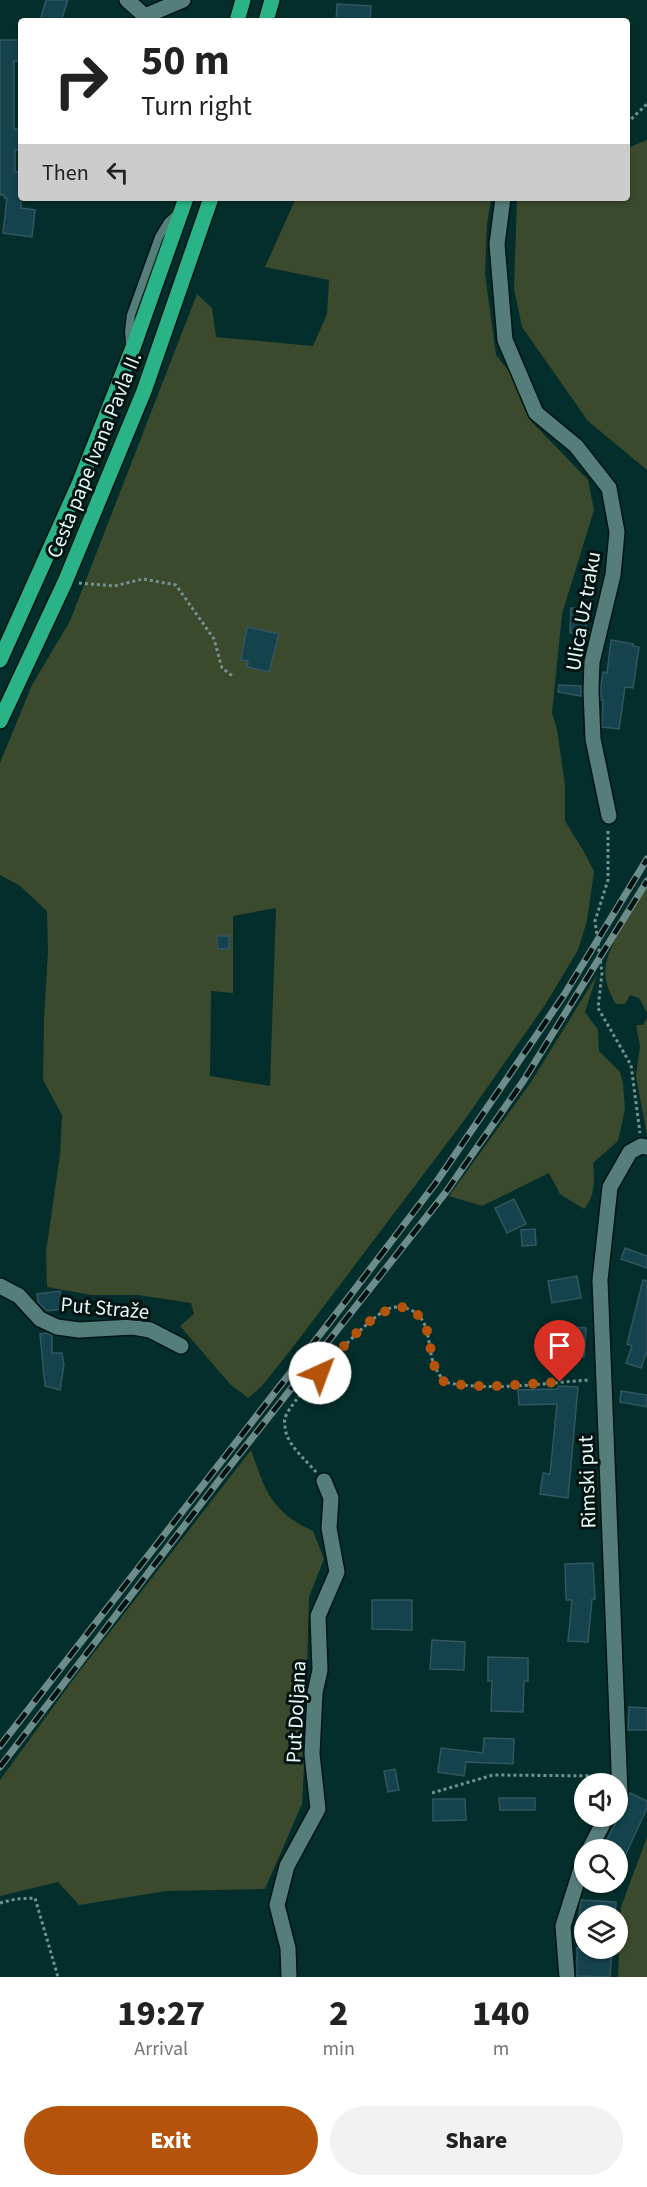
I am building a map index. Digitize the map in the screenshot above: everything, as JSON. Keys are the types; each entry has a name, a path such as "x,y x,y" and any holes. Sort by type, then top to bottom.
{"main road":[{"path":"238,18 243,0"},
{"path":"267,18 272,0"},
{"name":"Cesta pape Ivana Pavla II.","path":"0,721 65,582 144,391 210,201"},
{"name":"Cesta pape Ivana Pavla II.","path":"0,660 80,484 131,354 184,204"}],"street":[{"path":"127,0 143,18 183,0"},
{"name":"Ulica Uz traku","path":"502,201 497,244 505,340 536,412 576,446 609,488 617,532 613,575 592,662 591,691 593,739 609,816"},
{"name":"Rimski put","path":"619,1773 600,1280 610,1187 630,1152 644,1147"},
{"name":"Put Straže","path":"0,1286 19,1296 40,1319 57,1328 79,1330 133,1327 150,1330 182,1346"},
{"name":"Put Doljana","path":"289,1977 288,1948 277,1905 287,1866 318,1809 312,1754 315,1693 320,1670 318,1616 337,1572 329,1528 331,1497 324,1481"},
{"path":"567,1977 563,1926 574,1891"}],"path":[{"path":"630,120 647,104"},
{"path":"65,582 114,586 143,579 176,585 214,639 222,668 234,677"},
{"path":"609,816 608,880 595,921 602,973 598,1008 632,1065 644,1147"},
{"path":"324,1481 291,1443 285,1430 285,1417 305,1389 349,1342 372,1318 388,1308 402,1306 417,1314 425,1327 434,1364 444,1382 494,1386 604,1379"},
{"path":"432,1793 493,1775 574,1776"},
{"path":"0,1903 16,1899 35,1899 58,1977"}],"green space":[{"path":"647,140 647,470 588,421 522,327 514,288 517,201 630,201 630,147"},
{"path":"295,201 491,201 485,274 496,355 512,375 532,422 588,480 594,510 562,614 552,713 557,729 565,785 565,821 594,871 587,921 578,950 545,1005 466,1118 293,1347 262,1386 248,1398 230,1384 180,1326 194,1314 191,1303 138,1295 91,1295 47,1287 46,1252 60,1154 62,1115 43,1080 48,951 47,911 19,885 0,875 0,763 32,685 70,621 197,294 212,308 216,337 313,346 327,314 329,280 265,267","holes":["276,908 270,1086 210,1076 211,991 233,993 233,916"]},
{"path":"647,886 647,1013 639,998 630,995 625,1004 616,1004 607,985 605,969 618,934"},
{"path":"597,975 585,1012 598,1030 599,1051 620,1072 625,1109 618,1141 593,1163 593,1188 588,1204 584,1209 560,1194 549,1173 482,1206 449,1196 531,1082"},
{"path":"647,1018 647,1135 636,1076 640,1046 636,1025 643,1025"},
{"path":"251,1450 272,1498 288,1516 313,1531 324,1559 309,1597 307,1669 301,1694 304,1767 302,1804 265,1889 167,1891 79,1905 58,1882 0,1896 0,1780 75,1677"},
{"path":"647,1837 647,1977 618,1977 619,1959 628,1959 628,1905 622,1905"}],"building":[{"path":"46,0 68,0 62,18 41,18"},
{"path":"337,4 371,6 370,18 336,18"},
{"path":"0,40 18,40 18,61 14,61 14,129 18,129 15,172 18,172 18,201 21,201 21,208 35,210 32,237 3,233 7,198 0,195"},
{"path":"571,608 587,608 586,630 590,630 586,644 581,643 582,633 570,633"},
{"path":"247,627 279,634 269,672 247,667 248,661 241,660"},
{"path":"611,640 639,647 633,688 625,687 619,729 602,727 601,684 603,672 607,673"},
{"path":"559,685 581,686 581,696 558,692"},
{"path":"217,936 229,936 229,949 218,949"},
{"path":"514,1199 526,1224 507,1233 495,1208"},
{"path":"535,1229 536,1245 522,1246 521,1230"},
{"path":"625,1248 647,1256 647,1268 621,1259"},
{"path":"577,1276 581,1298 552,1303 548,1281"},
{"path":"643,1280 647,1281 647,1351 641,1368 626,1363 632,1346 627,1344"},
{"path":"60,1291 63,1309 47,1311 38,1302 37,1294"},
{"path":"562,1326 586,1328 584,1357 560,1356"},
{"path":"40,1334 52,1335 52,1353 62,1353 64,1365 60,1390 45,1386"},
{"path":"558,1386 578,1387 568,1498 540,1494 543,1473 550,1474 557,1404 519,1405 518,1390 558,1389"},
{"path":"621,1391 647,1395 647,1407 620,1402"},
{"path":"593,1563 595,1599 592,1599 588,1642 568,1641 572,1600 566,1600 565,1564"},
{"path":"372,1600 412,1600 412,1630 372,1629"},
{"path":"432,1640 465,1642 464,1670 430,1669"},
{"path":"488,1657 528,1658 528,1681 524,1681 523,1712 491,1711 492,1681 488,1681"},
{"path":"629,1707 647,1708 647,1730 628,1730"},
{"path":"484,1738 514,1739 513,1764 466,1762 464,1776 438,1772 441,1748 483,1753"},
{"path":"395,1769 399,1790 388,1792 384,1771"},
{"path":"630,1793 647,1801 647,1808 628,1849 628,1839 607,1839 613,1827 628,1827"},
{"path":"499,1798 535,1798 535,1810 500,1810"},
{"path":"433,1799 465,1799 466,1820 433,1821"},
{"path":"581,1900 616,1902 616,1905 580,1905"},
{"path":"577,1959 611,1959 610,1977 577,1976"}],"railway":[{"path":"0,1746 435,1184 564,995 647,859"},
{"path":"0,1767 223,1475 446,1192 524,1080 647,881"}],"route":[{"path":"320,1373 372,1318 388,1308 402,1306 417,1314 425,1327 434,1364 444,1382 494,1386 560,1382"}]}
